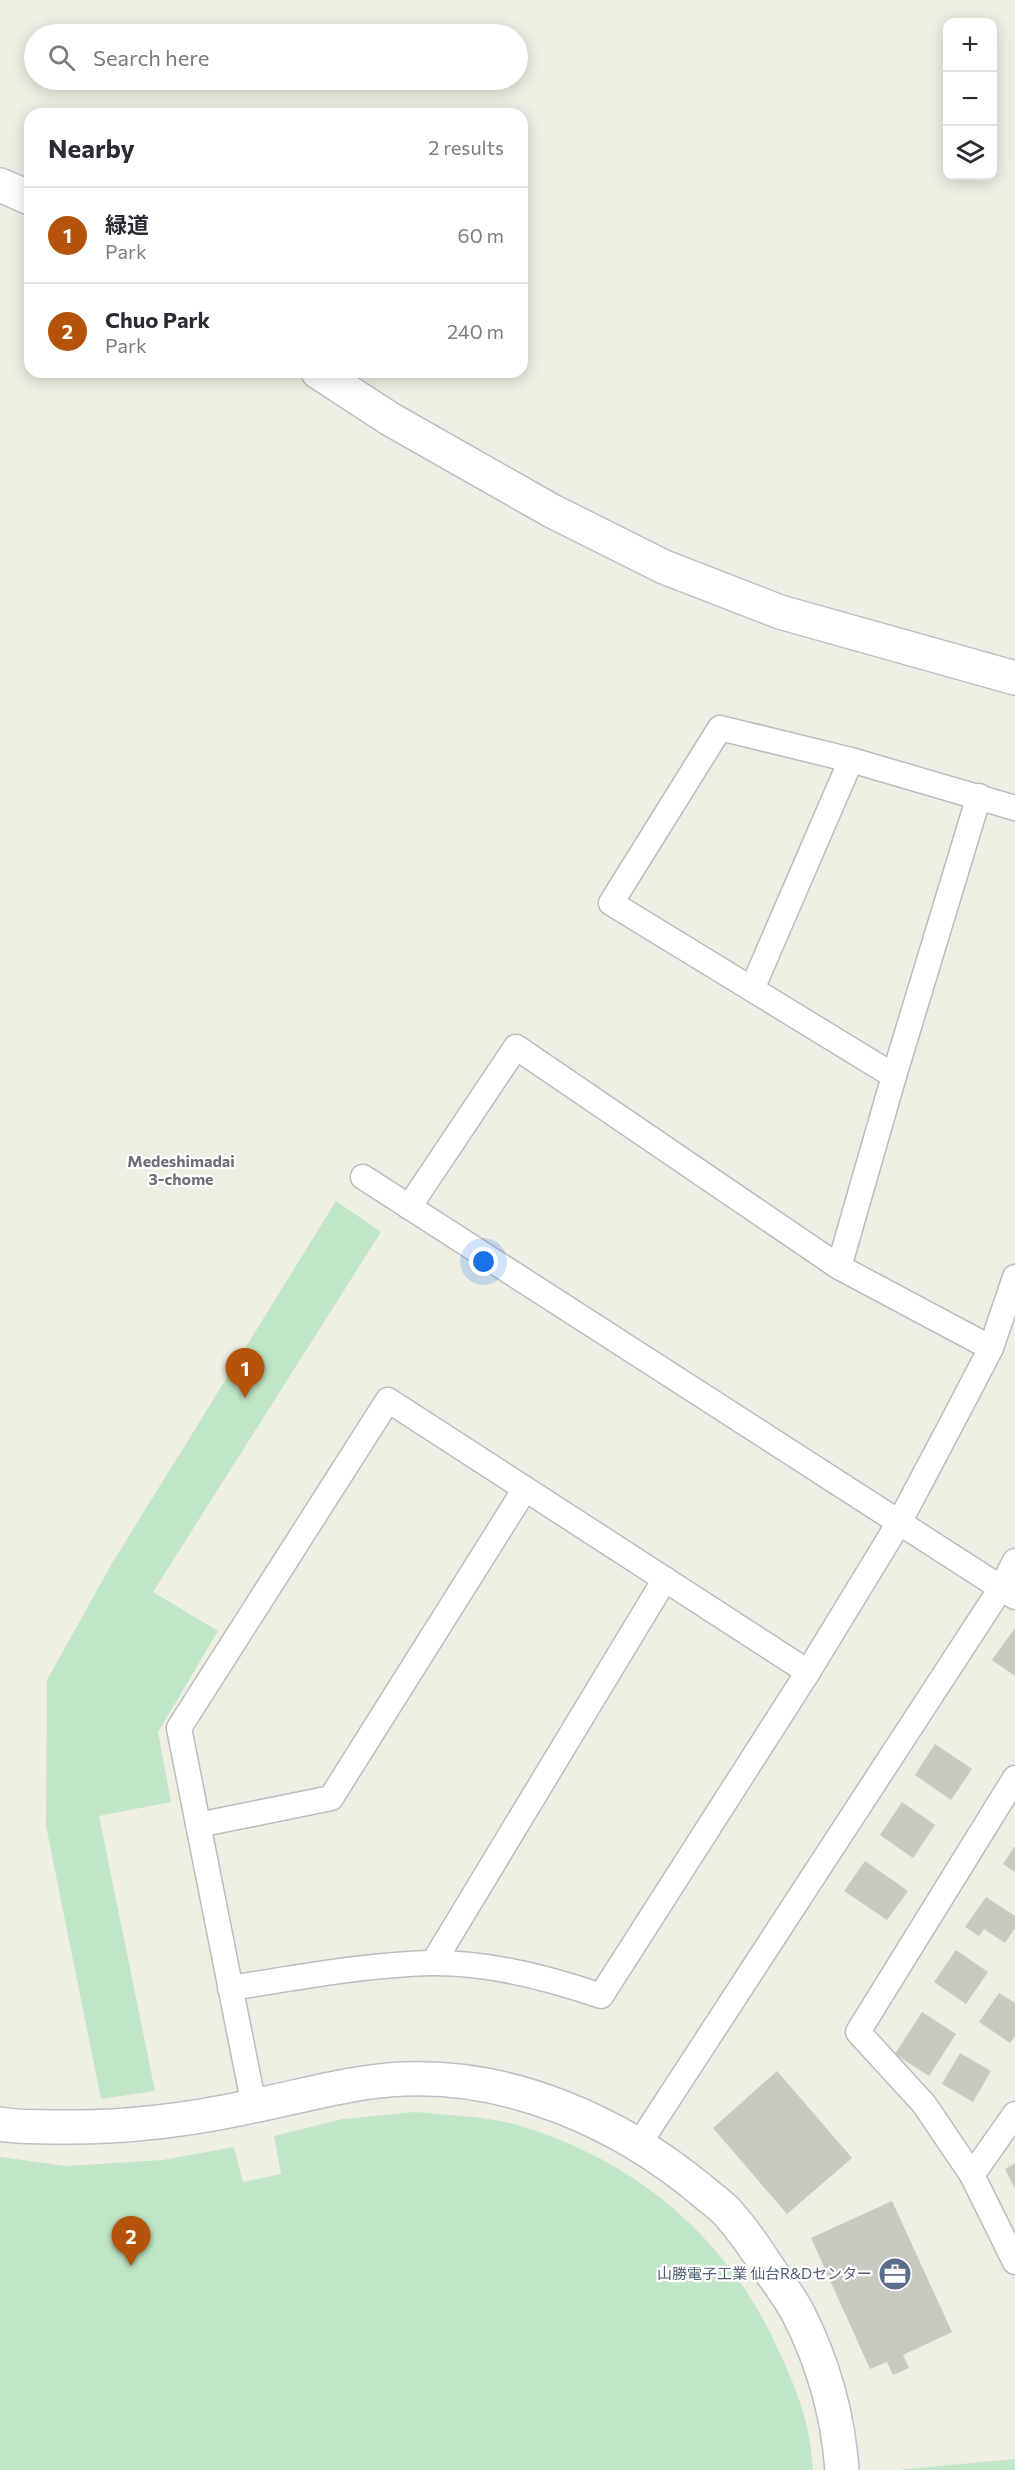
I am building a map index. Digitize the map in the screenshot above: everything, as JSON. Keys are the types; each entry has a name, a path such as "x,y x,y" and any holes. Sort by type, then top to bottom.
{"street":[{"path":"0,185 24,195"},
{"path":"327,378 390,419 552,511 664,567 780,612 1015,678"},
{"path":"894,1076 611,903 720,728 851,760 1015,808"},
{"path":"752,989 851,760"},
{"path":"839,1267 979,796"},
{"path":"409,1207 516,1047 839,1267 991,1348"},
{"path":"363,1177 1008,1592"},
{"path":"230,1988 364,1967 433,1963 506,1970 562,1983 600,1996 808,1672 900,1521 991,1348 1015,1277"},
{"path":"254,2106 179,1728 387,1400 808,1672"},
{"path":"198,1825 331,1798 525,1489"},
{"path":"639,2144 1008,1592 1015,1561"},
{"path":"433,1963 665,1579"},
{"path":"1015,1778 1007,1810 858,2032 924,2104 972,2175 1015,2262"},
{"path":"0,2124 92,2128 196,2117 335,2087 404,2079 469,2082 519,2092 577,2115 639,2144 686,2178 727,2213 761,2257 797,2311 816,2355 832,2403 840,2442 842,2470"},
{"path":"972,2175 1015,2114"}],"green space":[{"path":"336,1201 381,1232 153,1592 218,1631 158,1732 171,1802 99,1816 155,2091 101,2099 46,1826 47,1680 111,1565"},
{"path":"415,2112 502,2121 557,2139 598,2158 636,2180 672,2207 703,2237 732,2271 757,2308 797,2394 806,2422 813,2470 0,2470 0,2157 66,2166 163,2160 234,2147 243,2182 281,2174 274,2136 343,2119"},
{"path":"1015,2459 1015,2470 898,2470"}],"building":[{"path":"1015,1628 1015,1676 992,1660"},
{"path":"935,1744 972,1769 951,1800 915,1775"},
{"path":"902,1802 935,1825 913,1858 880,1835"},
{"path":"1015,1846 1015,1872 1003,1864"},
{"path":"865,1861 908,1891 887,1920 844,1891"},
{"path":"986,1897 1015,1916 1015,1928 1005,1943 984,1929 979,1936 965,1927"},
{"path":"956,1950 988,1972 966,2004 934,1982"},
{"path":"999,1993 1015,2003 1015,2036 1010,2043 979,2022"},
{"path":"922,2012 956,2034 929,2076 895,2054"},
{"path":"960,2053 991,2071 973,2102 942,2084"},
{"path":"777,2071 852,2158 787,2214 713,2128"},
{"path":"1015,2163 1015,2189 1005,2169"},
{"path":"892,2201 952,2332 903,2355 909,2368 893,2375 887,2362 870,2369 811,2238"}],"place":[{"name":"緑道","path":"245,1398"},
{"name":"Chuo Park","path":"131,2266"},
{"name":"山勝電子工業 仙台R&Dセンター","path":"895,2274"}],"district":[{"name":"Medeshimadai 3-chome","path":"181,1170"}]}
